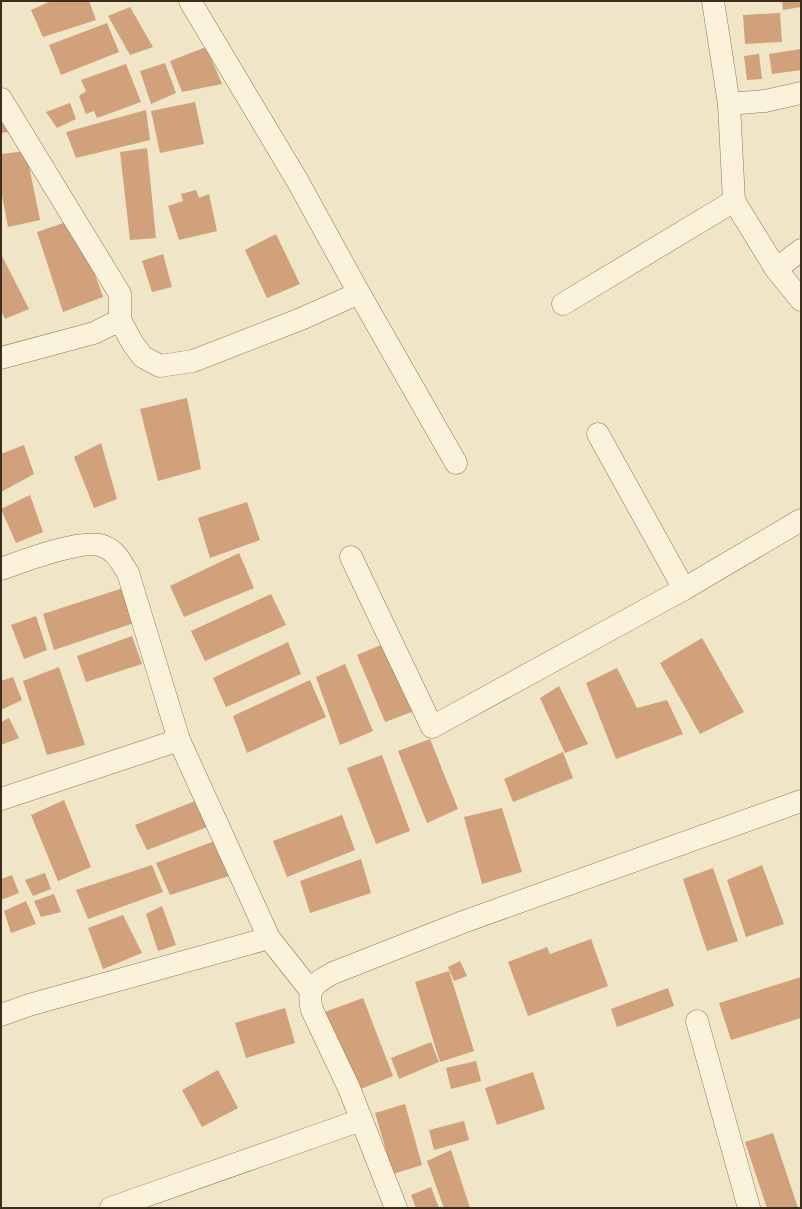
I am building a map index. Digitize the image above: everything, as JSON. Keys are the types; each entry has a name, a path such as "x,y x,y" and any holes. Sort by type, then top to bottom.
{"street":[{"path":"190,1 297,180 359,293 456,463"},
{"path":"712,1 729,104 734,201 776,269 801,300"},
{"path":"729,104 765,101 801,93"},
{"path":"1,99 120,294 120,320 133,344 143,357 160,366 193,361 301,319 359,293"},
{"path":"563,304 734,201"},
{"path":"776,269 801,250"},
{"path":"1,358 94,333 120,320"},
{"path":"598,434 684,589"},
{"path":"351,557 432,727 684,589 801,520"},
{"path":"1,569 51,552 84,544 103,546 117,555 128,573 179,740 269,938 311,990"},
{"path":"1,799 179,740"},
{"path":"396,1208 348,1088 312,1010 309,999 311,990 317,982 333,973 463,922 801,801"},
{"path":"1,1015 29,1005 269,938"},
{"path":"697,1021 748,1208"},
{"path":"111,1208 361,1120"}],"building":[{"path":"51,1 89,1 96,20 43,37 31,10"},
{"path":"782,1 801,1 801,7 783,10"},
{"path":"130,7 153,47 130,55 108,16"},
{"path":"780,13 782,42 745,44 743,15"},
{"path":"107,23 119,52 61,75 49,45"},
{"path":"206,47 222,84 182,92 170,61"},
{"path":"801,49 801,70 772,74 769,54"},
{"path":"759,54 762,79 747,80 744,56"},
{"path":"165,63 176,93 151,104 140,71"},
{"path":"126,64 141,102 97,118 94,111 86,114 79,96 86,91 81,80"},
{"path":"1,102 13,131 1,133"},
{"path":"195,102 204,144 160,153 151,111"},
{"path":"70,103 76,119 57,128 46,112"},
{"path":"146,110 150,140 76,158 66,132"},
{"path":"147,148 156,238 130,240 120,152"},
{"path":"26,151 40,220 8,227 1,190 1,154"},
{"path":"196,190 199,198 209,194 217,231 179,240 168,206 183,201 181,194"},
{"path":"75,219 103,297 63,312 37,232"},
{"path":"276,234 300,284 267,298 245,250"},
{"path":"1,254 29,309 5,319 1,311"},
{"path":"163,254 172,287 152,292 142,261"},
{"path":"187,398 201,469 158,481 140,409"},
{"path":"101,443 117,499 94,508 74,457"},
{"path":"24,445 34,474 1,492 1,454"},
{"path":"30,495 43,532 16,543 1,509"},
{"path":"247,502 260,540 210,558 198,518"},
{"path":"239,553 254,588 184,617 170,586"},
{"path":"126,587 137,622 54,650 43,614"},
{"path":"271,594 286,625 205,661 191,631"},
{"path":"36,616 47,650 24,659 11,625"},
{"path":"132,636 142,664 86,682 77,656"},
{"path":"702,638 744,712 700,734 660,663"},
{"path":"288,642 301,674 226,707 213,678"},
{"path":"386,643 417,710 385,722 357,655"},
{"path":"345,664 373,731 340,745 316,677"},
{"path":"59,667 85,745 47,755 23,681"},
{"path":"617,668 637,708 667,700 683,734 616,759 586,683"},
{"path":"13,677 22,700 1,710 1,681"},
{"path":"310,680 326,717 247,753 233,716"},
{"path":"559,686 588,744 565,753 540,698"},
{"path":"9,718 19,738 1,745 1,722"},
{"path":"430,739 458,809 427,823 398,751"},
{"path":"563,752 573,778 513,802 504,779"},
{"path":"382,755 410,831 376,844 347,768"},
{"path":"200,799 210,826 147,850 135,825"},
{"path":"64,800 91,867 58,881 31,815"},
{"path":"502,808 522,872 482,884 464,817"},
{"path":"342,815 355,850 287,877 273,841"},
{"path":"217,840 232,875 170,895 156,863"},
{"path":"361,859 371,893 310,913 300,881"},
{"path":"152,865 163,892 88,919 76,890"},
{"path":"762,865 784,924 746,937 727,880"},
{"path":"713,868 738,941 707,951 683,879"},
{"path":"45,873 51,889 33,896 25,880"},
{"path":"12,875 19,893 1,900 1,879"},
{"path":"54,894 61,912 41,917 34,901"},
{"path":"26,901 36,924 11,933 4,911"},
{"path":"162,906 176,945 158,951 146,914"},
{"path":"123,915 142,953 103,969 88,928"},
{"path":"591,939 608,986 528,1016 508,962 547,947 550,954"},
{"path":"460,961 467,976 454,981 448,967"},
{"path":"449,971 474,1051 440,1062 415,982"},
{"path":"801,977 801,1018 731,1040 719,1003"},
{"path":"668,988 674,1006 617,1027 611,1009"},
{"path":"363,998 393,1076 356,1091 325,1012"},
{"path":"285,1008 295,1043 246,1058 235,1023"},
{"path":"431,1042 439,1062 399,1079 391,1058"},
{"path":"476,1061 481,1081 451,1089 446,1068"},
{"path":"218,1070 238,1108 202,1127 182,1090"},
{"path":"533,1072 545,1109 497,1125 485,1088"},
{"path":"405,1104 422,1165 393,1174 375,1113"},
{"path":"464,1121 469,1140 434,1150 429,1130"},
{"path":"773,1133 798,1208 767,1208 745,1142"},
{"path":"451,1150 470,1208 444,1208 427,1161"},
{"path":"431,1187 439,1208 416,1208 411,1195"}]}
